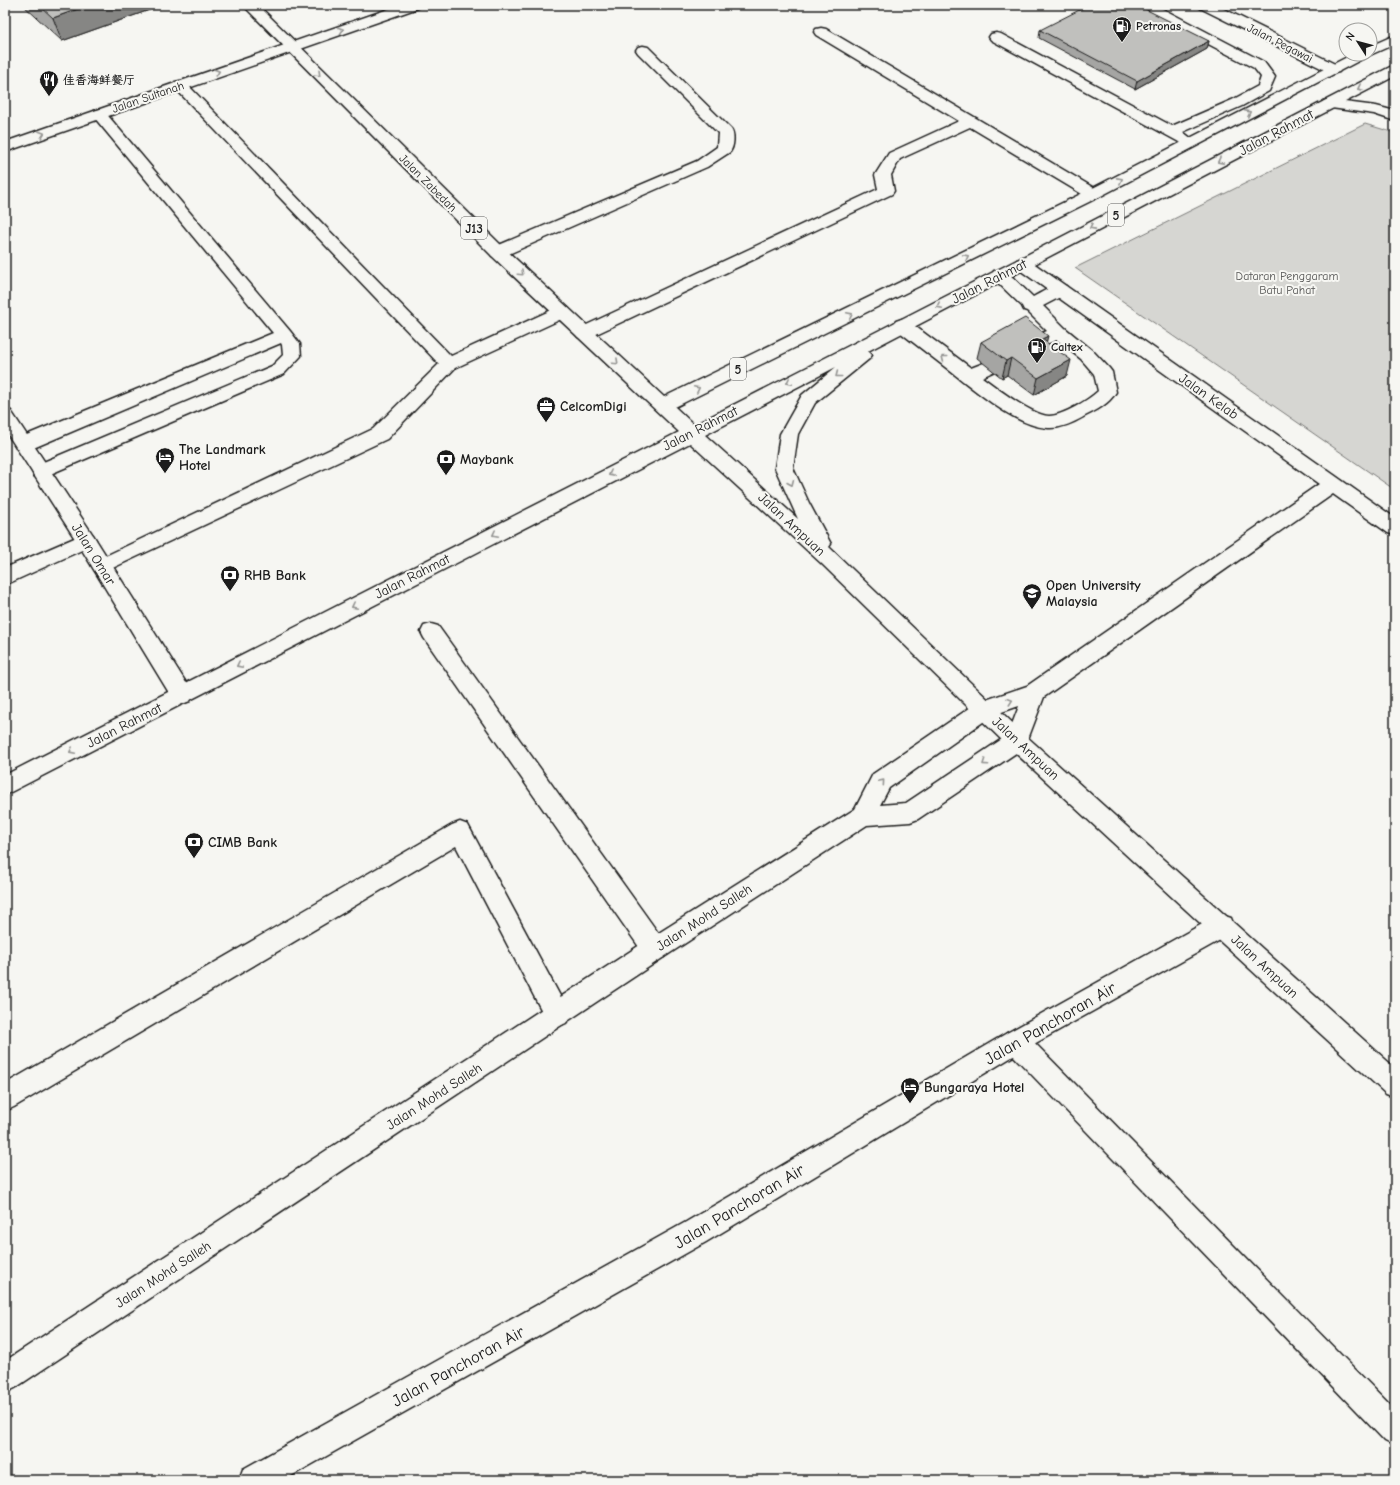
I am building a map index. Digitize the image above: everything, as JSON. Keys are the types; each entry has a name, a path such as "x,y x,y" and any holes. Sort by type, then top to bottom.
{"main road":[{"name":"Jalan Zabedah","path":"250,5 290,47 498,252 662,406"},
{"path":"290,47 413,5"},
{"path":"1152,5 1156,11 1259,65 1268,77 1264,88 1237,103 1171,132"},
{"name":"Jalan Pegawai","path":"1205,5 1334,69"},
{"path":"821,32 1093,194"},
{"path":"996,37 1190,143"},
{"path":"1378,47 1395,39"},
{"name":"Jalan Sultanah","path":"5,146 290,47"},
{"path":"498,252 702,164 725,149 726,132 643,50"},
{"name":"Jalan Rahmat","path":"662,406 1093,194 1348,62"},
{"name":"Jalan Rahmat","path":"5,786 1023,264 1329,104 1394,73"},
{"path":"180,85 449,364"},
{"path":"1329,104 1376,110 1395,116"},
{"path":"41,471 278,370 292,356 291,344 284,335 99,114"},
{"path":"584,333 886,191 883,175 894,156 970,121"},
{"name":"Jalan Kelab","path":"1023,264 1395,528"},
{"path":"829,559 784,468 789,434 808,399 902,325 1000,398 1034,418 1049,422 1065,420 1098,402 1107,392 1103,372 1087,355 1030,306 1000,275"},
{"path":"1030,306 1060,290"},
{"path":"102,566 380,434 449,364 562,312"},
{"path":"1032,343 1059,332"},
{"path":"24,444 284,335"},
{"path":"969,376 989,367"},
{"name":"Jalan Ampuan","path":"662,406 829,559 1017,741 1395,1085"},
{"name":"Jalan Omar","path":"5,415 86,540 182,695"},
{"path":"863,816 881,781 985,709 1035,692 1333,484"},
{"path":"5,577 86,540"},
{"path":"431,632 655,949"},
{"path":"863,816 910,812 1017,741 1035,692"},
{"name":"Jalan Mohd Salleh","path":"5,1378 655,949 863,816"},
{"path":"5,1098 460,832 557,1015"},
{"name":"Jalan Panchoran Air","path":"254,1480 696,1232 1016,1041 1222,926"},
{"path":"1016,1041 1395,1431"}],"green space":[{"name":"Dataran Penggaram Batu Pahat","path":"1365,124 1395,133 1395,490 1075,268"}],"building":[{"path":"39,5 89,5 53,18"},
{"name":"Petronas","path":"1089,5 1137,5 1209,41 1137,81 1040,30"},
{"path":"1025,318 1048,336 1042,339 1071,360 1038,378 1011,358 1006,361 981,342"}],"place":[{"name":"Petronas","path":"1122,43"},
{"name":"佳香海鲜餐厅","path":"49,97"},
{"name":"Caltex","path":"1037,364"},
{"name":"CelcomDigi","path":"546,423"},
{"name":"The Landmark Hotel","path":"165,474"},
{"name":"Maybank","path":"446,476"},
{"name":"RHB Bank","path":"230,592"},
{"name":"Open University Malaysia","path":"1032,610"},
{"name":"CIMB Bank","path":"194,859"},
{"name":"Bungaraya Hotel","path":"910,1104"}]}
